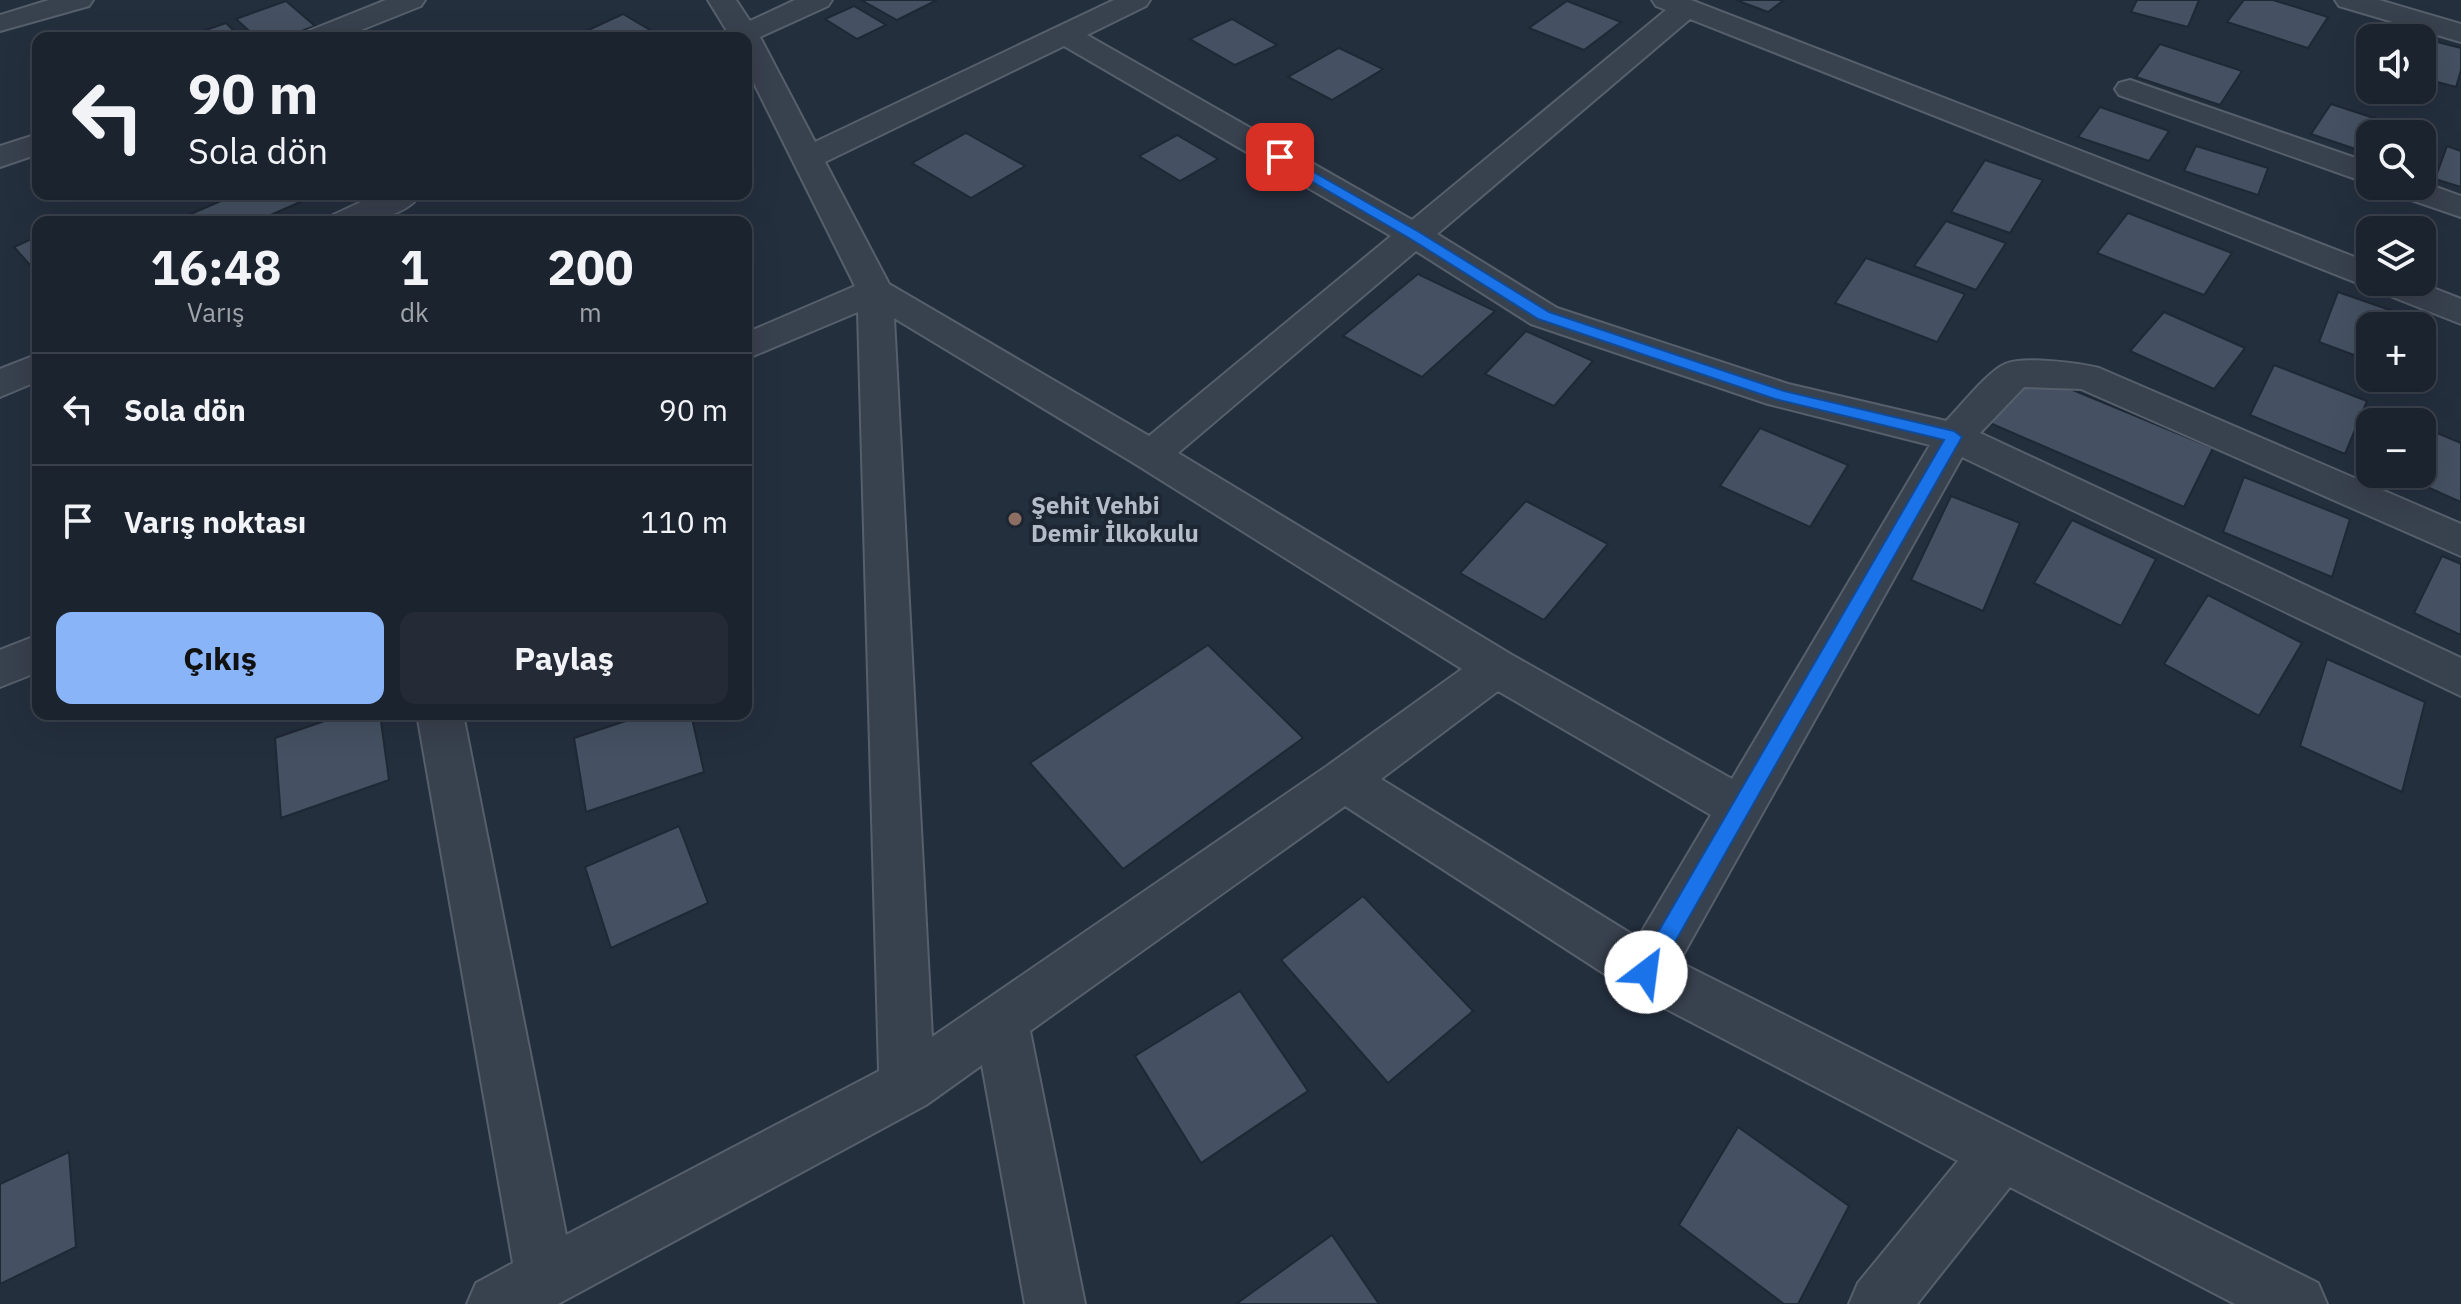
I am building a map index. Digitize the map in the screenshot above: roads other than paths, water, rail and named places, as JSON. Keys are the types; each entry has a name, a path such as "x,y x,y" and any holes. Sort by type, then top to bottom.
{"street":[{"path":"3,18 79,0"},
{"path":"331,32 411,0"},
{"path":"722,0 737,32"},
{"path":"748,32 818,0"},
{"path":"808,158 1136,0"},
{"path":"2349,0 2461,33"},
{"path":"1151,455 1414,235 1675,4 2356,271"},
{"path":"1065,34 1414,235 1544,316 1781,395 1954,437 2461,678"},
{"path":"752,59 808,158 875,291 907,1086"},
{"path":"2130,89 2356,169"},
{"path":"0,157 32,145"},
{"path":"2436,198 2461,207"},
{"path":"358,216 392,200"},
{"path":"752,344 875,291"},
{"path":"875,291 1151,455 1496,668 1740,807"},
{"path":"2420,296 2461,312"},
{"path":"0,384 32,369"},
{"path":"1646,972 1954,437 2015,374 2086,377 2461,541"},
{"path":"0,669 32,656"},
{"path":"497,1304 907,1086 1344,780 1496,668"},
{"path":"441,720 545,1278"},
{"path":"1344,780 1646,972 2297,1304"},
{"path":"1001,1020 1055,1304"},
{"path":"1879,1304 2001,1153"}],"place":[{"name":"Şehit Vehbi Demir İlkokulu","path":"1015,519"}]}
